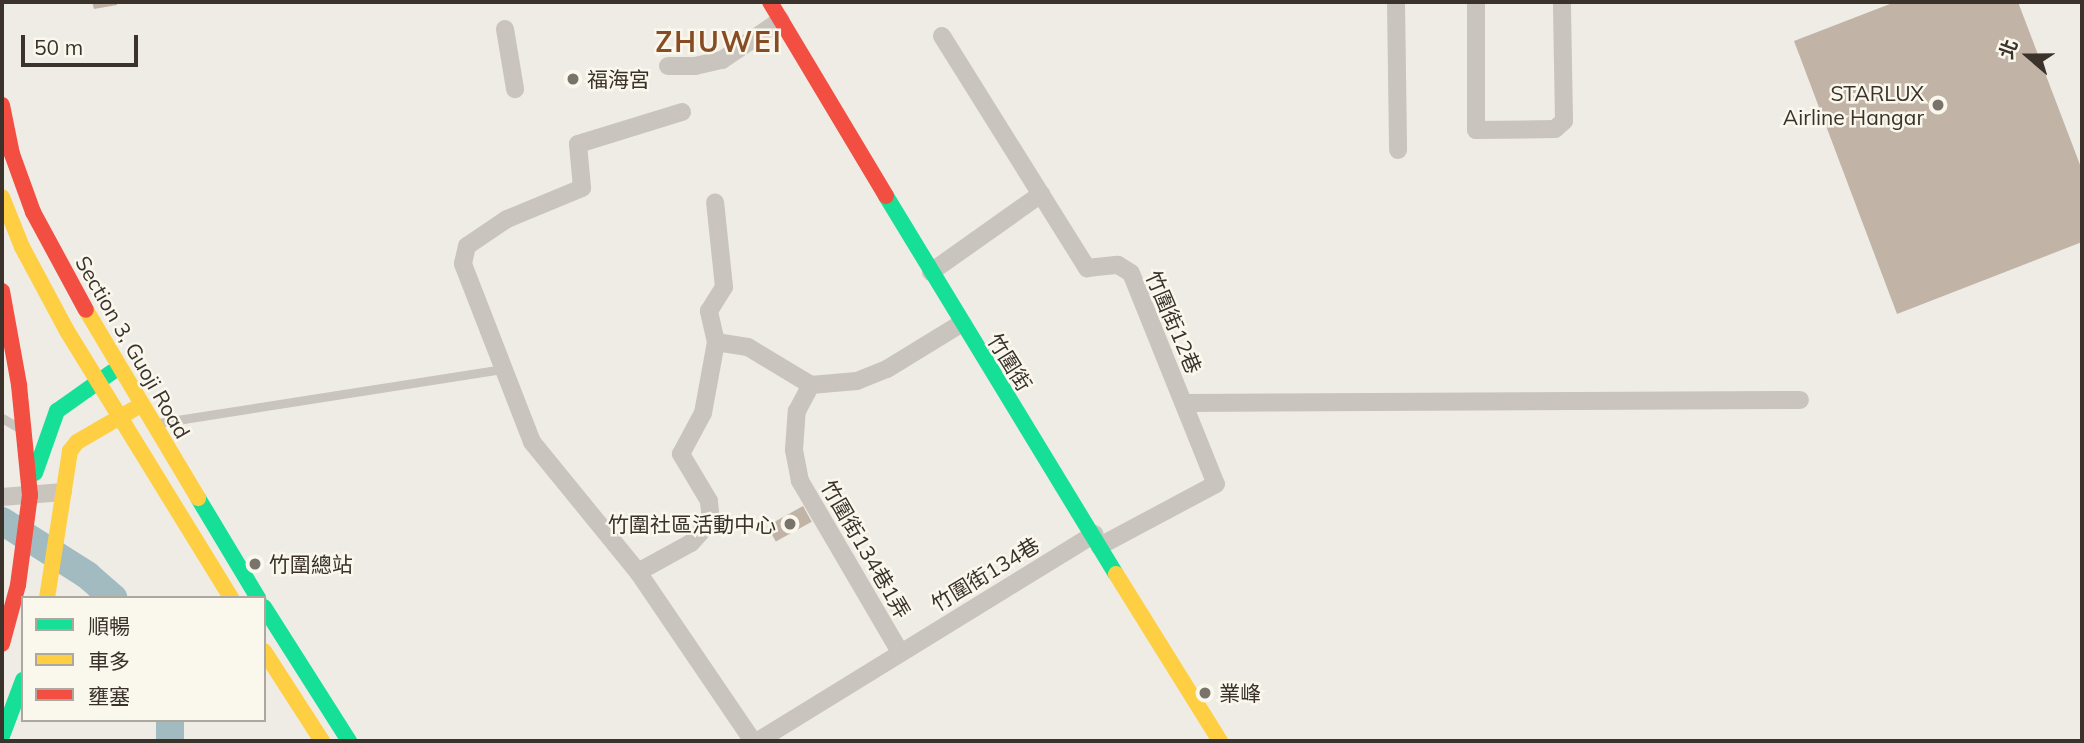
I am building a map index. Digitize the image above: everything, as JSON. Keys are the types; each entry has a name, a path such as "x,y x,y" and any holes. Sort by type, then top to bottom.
{"street":[{"name":"竹圍街","path":"770,2 962,323 1220,741"},
{"path":"1396,2 1398,150"},
{"path":"1476,2 1476,130 1555,129 1564,121 1562,2"},
{"path":"668,66 722,60 781,20"},
{"path":"505,29 515,89"},
{"name":"竹圍街12巷","path":"942,36 1087,268 1118,265 1130,273 1216,484 1097,540"},
{"name":"Section 3, Guoji Road","path":"2,105 12,154 33,212 119,368 257,596"},
{"path":"682,112 578,144 582,188 508,219 467,246 463,264 532,442 638,572 755,741"},
{"path":"931,272 1041,194"},
{"path":"2,197 22,247 97,382 230,596"},
{"path":"638,572 691,544 711,522 709,501 681,454 703,413 716,342 709,311 724,288 715,202"},
{"path":"2,291 30,495"},
{"path":"716,342 748,347 811,385 857,381 887,369 962,323"},
{"path":"2,644 18,585 30,495 50,422 71,398 119,368"},
{"name":"竹圍街134巷1弄","path":"811,385 797,411 794,450 800,481 900,652"},
{"path":"1184,403 1800,400"},
{"path":"49,593 60,531 66,464 77,442 142,405"},
{"path":"2,497 64,492"},
{"name":"竹圍街134巷","path":"755,741 900,652 1097,540"},
{"path":"266,610 349,741"},
{"path":"266,653 322,741"},
{"path":"2,736 21,685"}],"lane":[{"path":"153,424 502,369"},
{"path":"2,418 23,430"}],"building":[{"path":"92,2 117,2 117,5 94,9"},
{"name":"STARLUX Airline Hangar","path":"1895,2 2018,2 2082,170 2082,242 1897,314 1794,41"},
{"name":"竹圍社區活動中心","path":"803,506 812,522 776,542 767,526"}],"waterway":[{"path":"2,521 87,575 111,596"},
{"path":"170,722 170,741"}],"traffic: fast":[{"path":"886,196 1116,574"},
{"path":"35,473 57,411 112,372"},
{"path":"198,498 257,596"},
{"path":"266,610 349,741"},
{"path":"2,736 21,685"}],"traffic: slow":[{"path":"2,197 22,247 67,331 230,596"},
{"path":"86,310 198,498"},
{"path":"47,596 70,451 77,442 134,409"},
{"path":"1116,574 1220,741"},
{"path":"266,654 322,741"}],"traffic: jam":[{"path":"770,2 886,196"},
{"path":"2,105 12,154 33,212 86,310"},
{"path":"2,291 19,385 30,495 18,585 2,644"}],"place":[{"name":"福海宮","path":"573,79"},
{"name":"STARLUX Airline Hangar","path":"1938,105"},
{"name":"竹圍社區活動中心","path":"790,524"},
{"name":"竹圍總站","path":"255,564"},
{"name":"業峰","path":"1205,693"}],"district":[{"name":"ZHUWEI","path":"719,42"}]}
